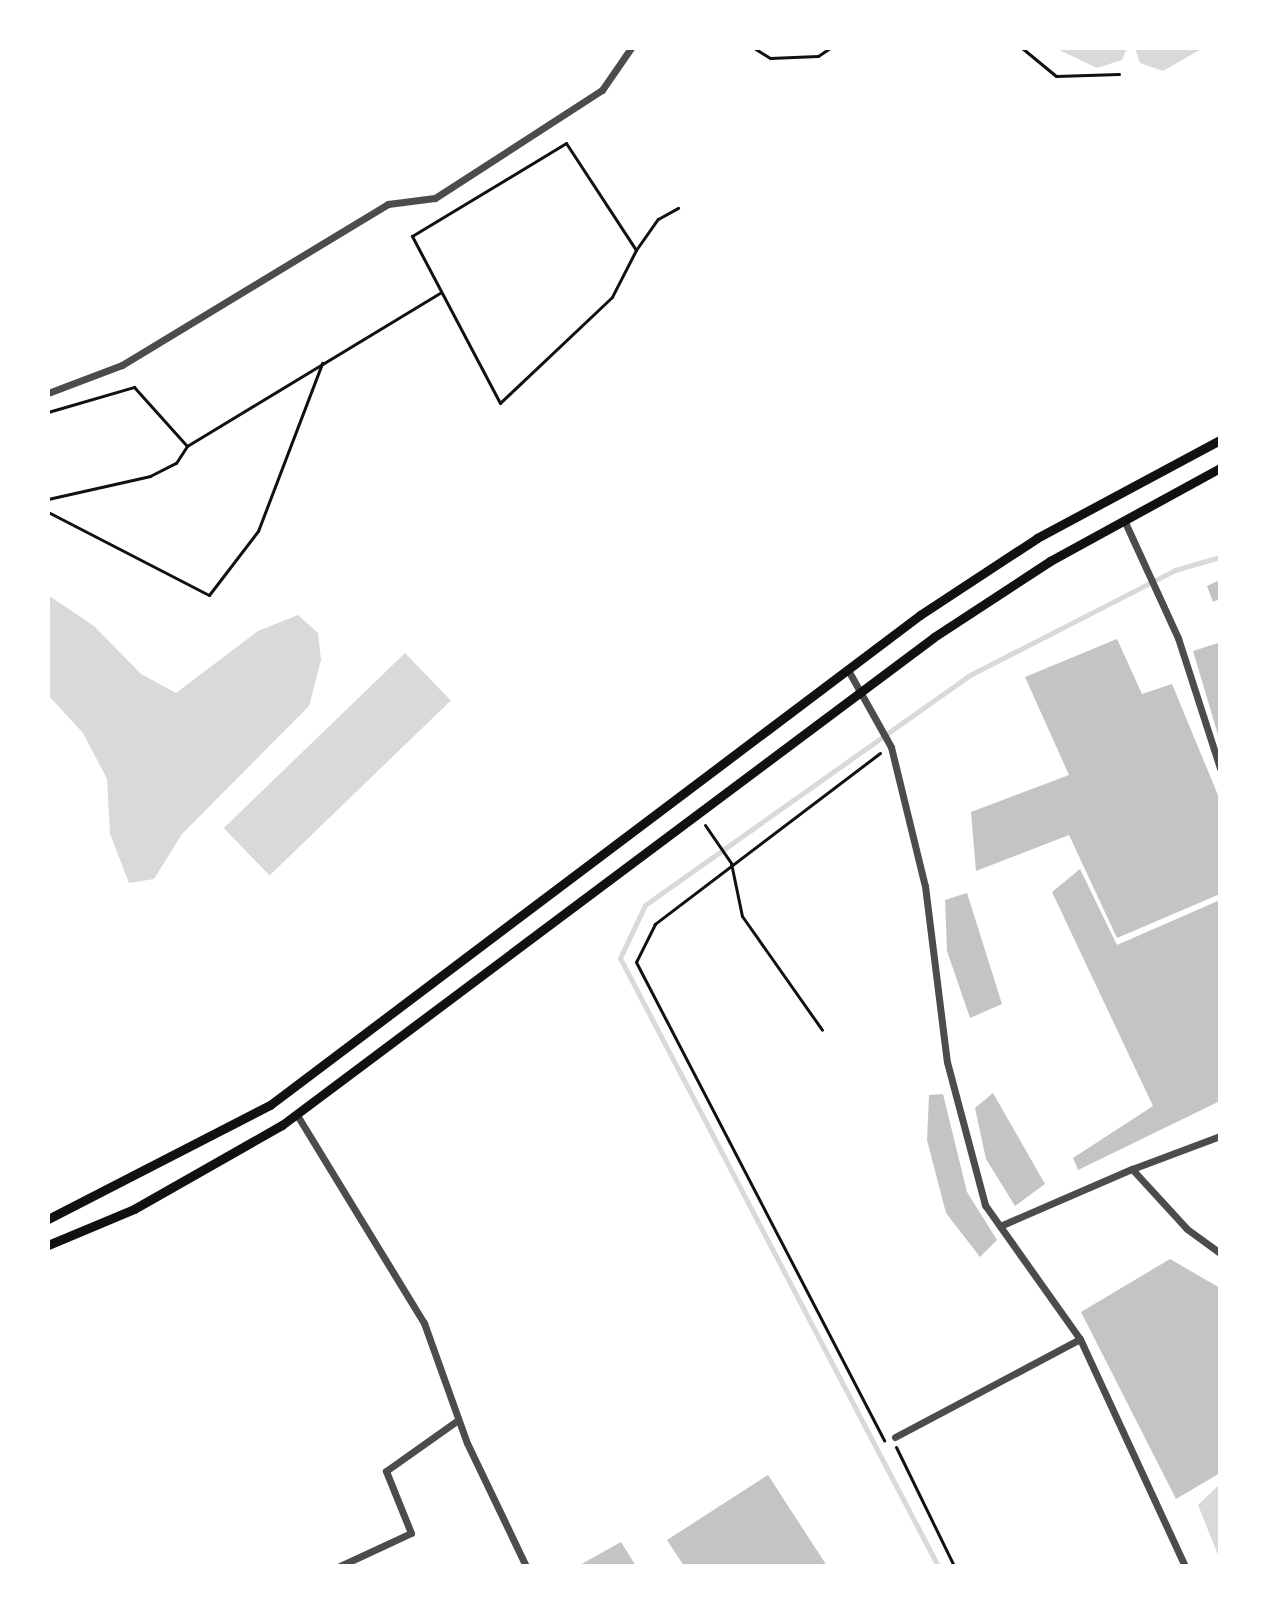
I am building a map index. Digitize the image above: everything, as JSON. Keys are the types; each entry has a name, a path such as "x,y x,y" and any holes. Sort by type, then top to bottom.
{"main road":[{"path":"48,1219 207,1141 334,1062 848,670 1037,538 1220,440"},
{"path":"48,1245 134,1209 297,1115 934,637 1124,520 1220,468"}],"street":[{"path":"48,393 122,365 388,204 435,198 602,90 631,48"},
{"path":"1124,520 1178,638 1220,768"},
{"path":"848,670 891,747 925,886 947,1062 985,1205 1080,1339 1185,1566"},
{"path":"297,1115 424,1323 458,1420 526,1566"},
{"path":"1000,1226 1132,1169 1220,1136"},
{"path":"1132,1169 1187,1229 1220,1253"},
{"path":"895,1437 1080,1339"},
{"path":"340,1566 411,1533 386,1471 458,1420"}],"path":[{"path":"754,48 770,58 818,56 830,48"},
{"path":"1022,48 1056,76 1119,74"},
{"path":"636,250 566,143 412,236 500,403 612,297 636,250 658,219 678,208"},
{"path":"48,499 150,476 176,463 187,446 440,293"},
{"path":"48,512 209,595 258,531 322,363"},
{"path":"48,412 134,387 187,446"},
{"path":"891,747 731,863 655,924 636,962 954,1566"},
{"path":"698,815 731,863 742,916 822,1030"}],"shaded area":[{"path":"1055,48 1127,48 1122,60 1097,68"},
{"path":"1135,48 1203,48 1163,71 1140,63"},
{"path":"48,595 94,626 141,674 176,693 258,631 298,615 318,633 321,660 309,706 182,834 154,879 129,883 110,834 107,779 83,733 48,695"},
{"path":"405,653 451,700 270,876 224,828"},
{"path":"1220,1484 1220,1560 1198,1505"}],"building":[{"path":"1220,580 1220,599 1213,602 1207,586"},
{"path":"1117,639 1142,694 1172,684 1220,800 1220,894 1117,938 1069,835 976,871 971,812 1069,775 1025,677"},
{"path":"1218,643 1220,650 1219,738 1193,651"},
{"path":"1080,869 1117,945 1220,900 1220,1101 1078,1170 1073,1158 1153,1106 1052,892"},
{"path":"967,893 1002,1004 970,1018 947,951 945,900"},
{"path":"993,1093 1045,1184 1015,1206 986,1159 975,1108"},
{"path":"943,1094 967,1192 997,1240 980,1257 946,1213 927,1140 929,1095"},
{"path":"1170,1259 1220,1288 1220,1473 1176,1499 1081,1312"},
{"path":"768,1475 827,1566 684,1566 667,1540"},
{"path":"621,1542 636,1566 578,1566"}],"waterway":[{"path":"938,1566 620,958 645,905 968,676 1175,570 1220,557"}]}
